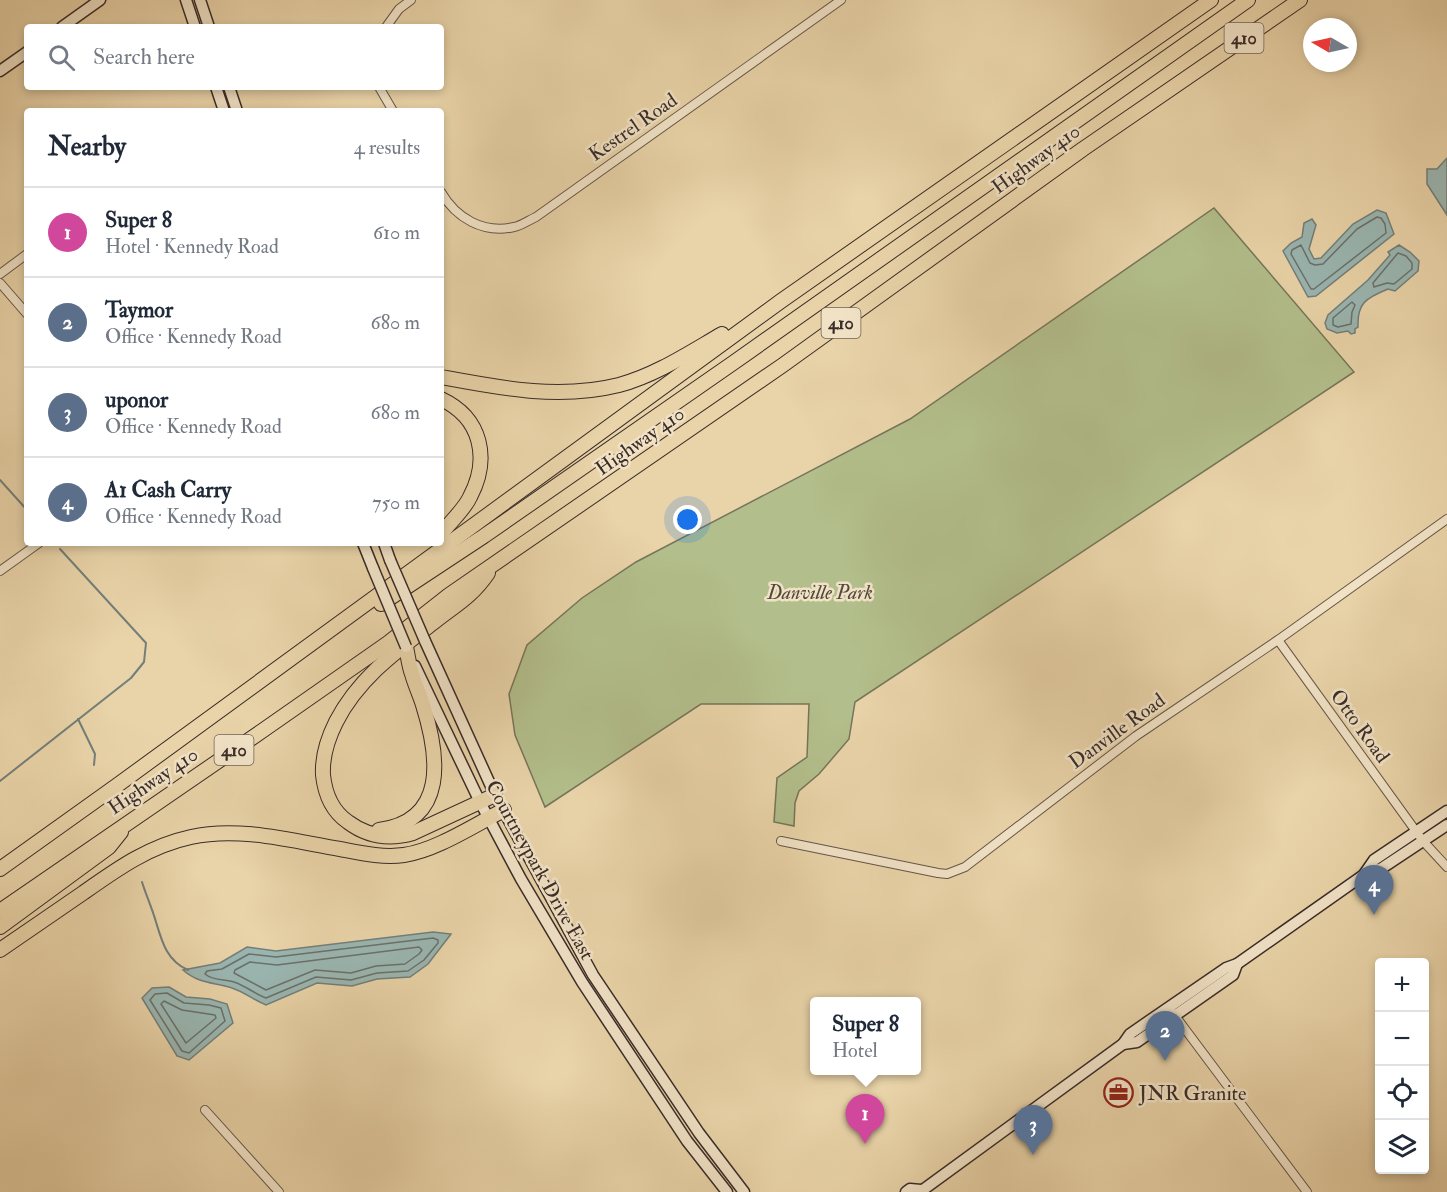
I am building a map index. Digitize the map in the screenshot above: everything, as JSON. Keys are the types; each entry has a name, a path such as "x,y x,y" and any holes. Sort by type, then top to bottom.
{"highway":[{"name":"Highway 410","path":"0,869 781,301 1209,0"},
{"path":"119,784 724,370 1248,0"},
{"name":"Highway 410","path":"0,911 272,724 493,566 783,365 1083,149 1300,0"},
{"path":"444,378 496,388 552,393 593,390 621,384 668,366 781,301"},
{"path":"444,400 454,405 471,423 481,446 480,473 470,499 444,530"},
{"path":"313,643 365,597 417,559 430,546"},
{"path":"493,566 476,591 389,656 370,675 340,713 327,745 323,778 332,806 348,823 372,835 386,837 412,833 495,795"},
{"path":"348,823 372,830 394,828 416,816 430,796 435,776 434,750 428,721 412,675 406,647"},
{"path":"0,950 120,867 147,851 192,836 230,833 275,838 366,854 403,855 434,845 504,810"},
{"path":"0,927 109,847 129,821"}],"main road":[{"path":"66,24 100,0"},
{"path":"186,0 194,24"},
{"path":"200,0 208,24"},
{"path":"0,71 24,54"},
{"path":"217,90 223,108"},
{"path":"230,90 236,108"},
{"name":"Courtneypark Drive East","path":"364,546 406,647 480,802 521,879 582,982 687,1141 727,1192"},
{"name":"Courtneypark Drive East","path":"385,546 425,641 495,795 593,975 699,1133 744,1192"},
{"path":"1365,874 1374,860 1447,811"},
{"path":"906,1192 910,1189 920,1191 1123,1044 1130,1034 1172,1012 1226,968 1237,964 1365,874 1382,868 1447,825"}],"street":[{"path":"388,24 399,9 411,0"},
{"name":"Kestrel Road","path":"444,196 455,211 467,221 498,228 516,227 536,217 841,0"},
{"path":"381,90 391,108"},
{"path":"0,274 24,256"},
{"path":"0,283 24,311"},
{"name":"Danville Road","path":"781,842 938,873 947,874 965,867 1136,736 1278,640 1447,519"},
{"path":"0,571 35,546"},
{"name":"Otto Road","path":"1278,640 1423,841 1447,867"},
{"path":"1172,1012 1307,1192"},
{"path":"205,1110 279,1192"}],"green space":[{"name":"Danville Park","path":"1214,208 1354,372 855,702 849,739 819,774 799,791 795,803 794,826 774,822 777,778 807,757 809,704 701,704 545,807 515,735 509,694 527,645 582,598 636,562 910,419"}],"water":[{"path":"1447,158 1447,215 1427,184 1427,169 1437,169"},
{"path":"1377,210 1386,213 1394,234 1316,296 1308,297 1283,251 1302,237 1304,223 1312,219 1316,225 1309,249 1314,259 1321,258 1353,224"},
{"path":"1399,245 1419,261 1418,271 1395,291 1388,289 1364,302 1359,312 1358,327 1355,333 1351,334 1348,331 1337,333 1327,329 1325,323 1328,315 1368,280 1390,255 1388,252"},
{"path":"433,932 451,934 428,964 410,977 377,979 352,986 317,983 266,1005 236,990 195,978 183,970 220,963 247,947 276,951"},
{"path":"169,987 186,997 210,999 227,1004 233,1023 189,1060 177,1056 142,998 152,988"}],"waterway":[{"path":"0,480 24,507"},
{"path":"0,781 131,678 144,662 146,643 60,549"},
{"path":"78,719 95,754 94,765"},
{"path":"142,882 166,950 175,962 188,970"}],"place":[{"name":"A1 Cash Carry","path":"1374,915"},
{"name":"Taymor","path":"1165,1061"},
{"name":"JNR Granite","path":"1118,1093"},
{"name":"Super 8","path":"865,1144"},
{"name":"uponor","path":"1033,1155"}]}
